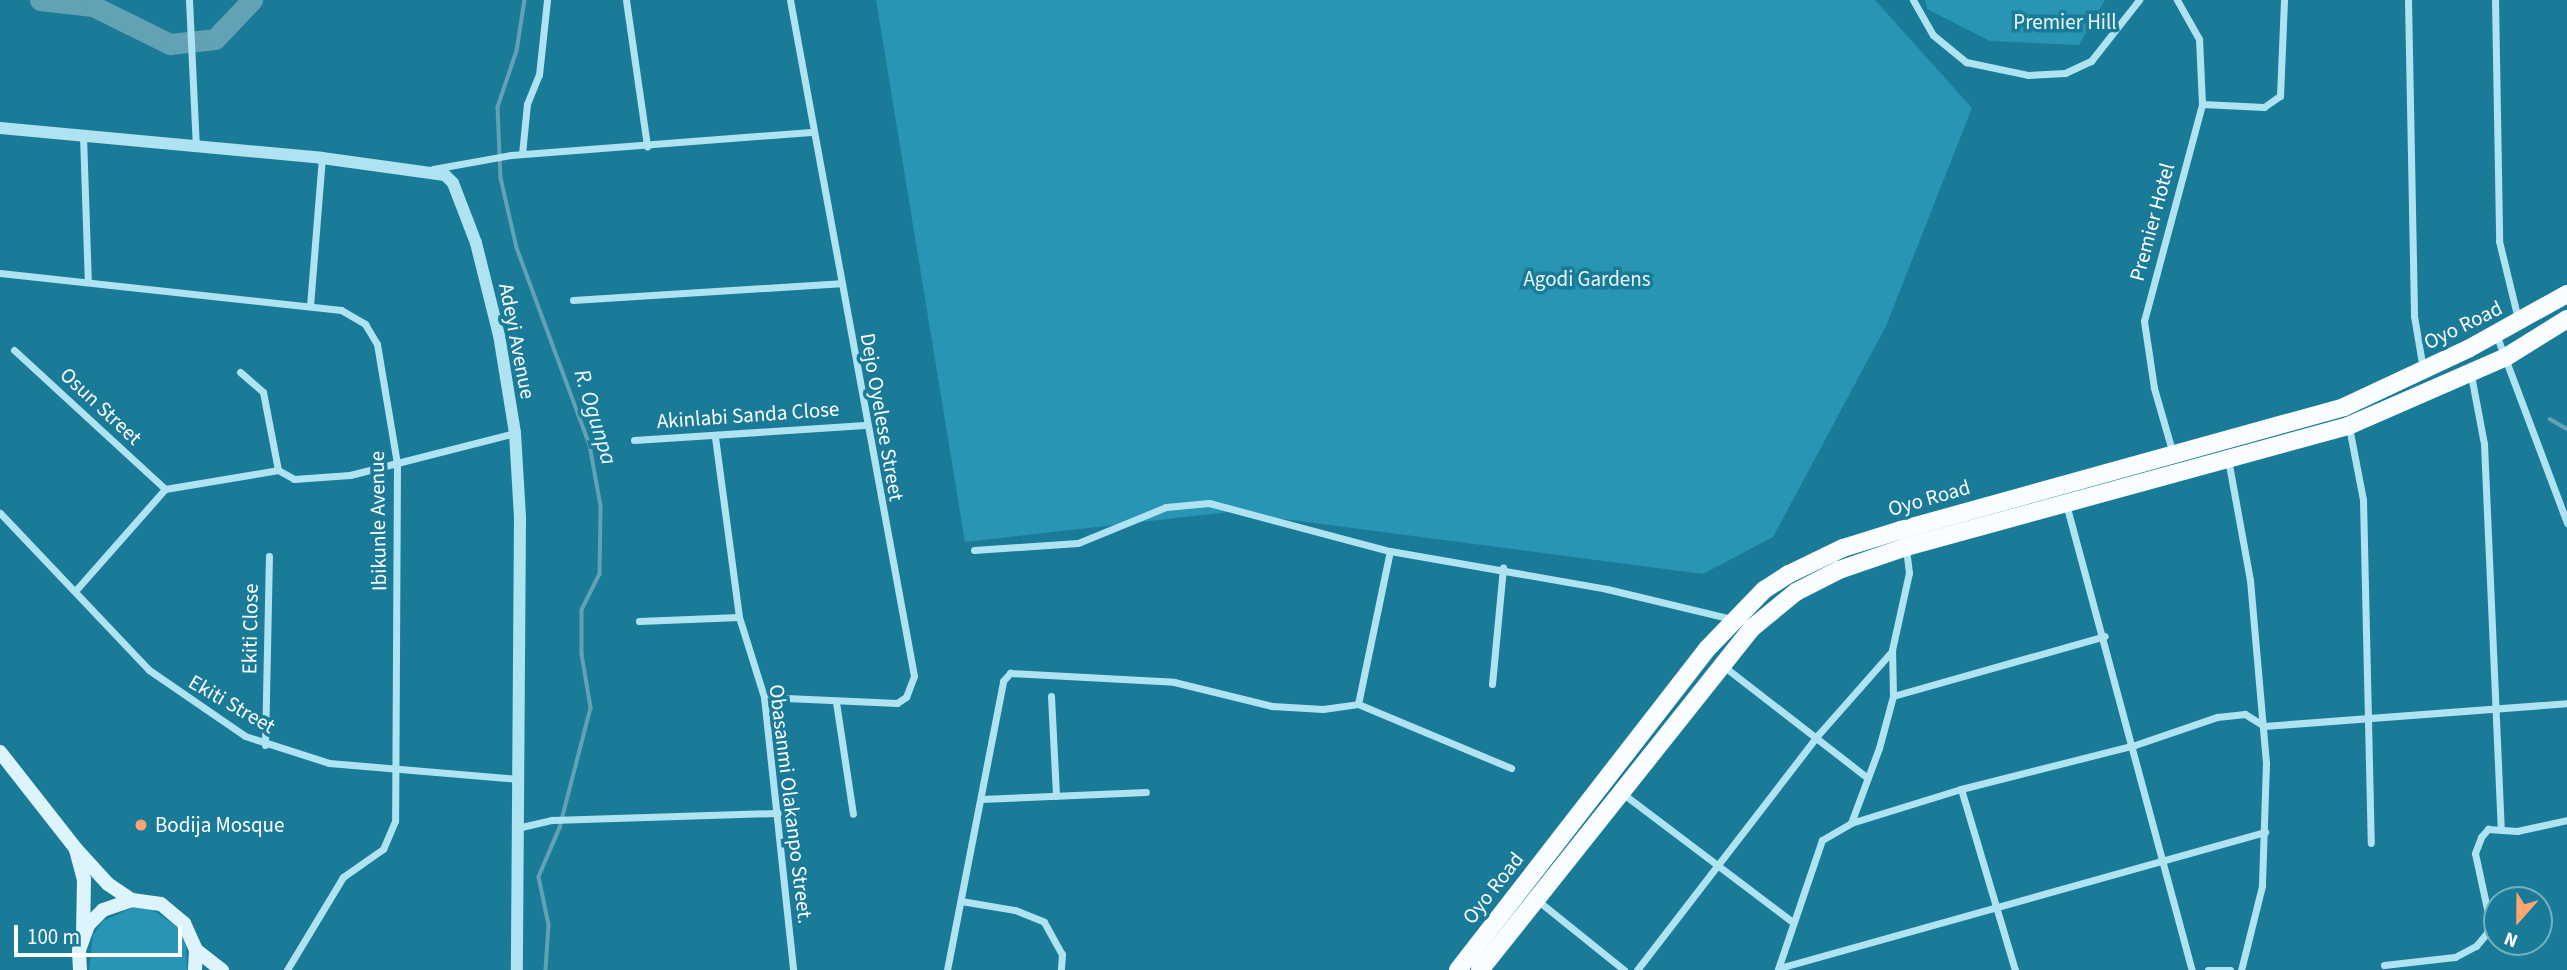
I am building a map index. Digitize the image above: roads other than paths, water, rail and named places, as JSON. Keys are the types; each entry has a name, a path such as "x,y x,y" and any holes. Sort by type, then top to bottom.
{"main road":[{"name":"Oyo Road","path":"1458,970 1554,861 1621,792 1752,628 1761,624 1809,584 1906,547 2066,503 2344,407 2496,334 2567,294"},
{"name":"Oyo Road","path":"1480,970 1535,898 1554,861 1656,712 1764,590 1843,548 2177,463 2228,458 2348,426 2506,357 2567,319"},
{"path":"0,752 76,849 108,884 132,900 174,912 196,950 222,970"},
{"path":"76,849 84,880 80,970"},
{"path":"83,934 103,910 132,900"},
{"path":"195,970 196,950"}],"street":[{"path":"189,0 196,147"},
{"path":"522,154 527,104 539,75 547,0"},
{"path":"626,0 647,146"},
{"name":"Dejo Oyelese Street","path":"764,697 897,703 906,697 914,676 811,132 790,0"},
{"path":"1913,0 1947,48 1985,70 2010,75 2065,73 2091,61 2139,0"},
{"name":"Premier Hotel","path":"2177,0 2199,39 2202,104 2144,321 2154,388 2177,463"},
{"path":"2202,104 2264,107 2280,96 2284,0"},
{"path":"2408,0 2414,316 2423,370"},
{"path":"2495,0 2499,241 2519,322"},
{"name":"Adeyi Avenue","path":"0,128 322,158 419,170 445,175 461,197 499,335 515,433 517,970"},
{"path":"419,170 459,167 484,157 811,132"},
{"path":"83,135 88,282"},
{"path":"310,306 322,158"},
{"name":"Ibikunle Avenue","path":"0,273 341,310 365,324 377,344 397,463 398,771 391,836 375,856 343,877 286,970"},
{"path":"573,300 840,283"},
{"path":"2496,334 2567,523"},
{"name":"Osun Street","path":"14,350 165,489"},
{"path":"240,372 263,393 278,470"},
{"path":"2471,373 2484,444 2501,827"},
{"name":"Akinlabi Sanda Close","path":"634,440 865,425"},
{"path":"2348,426 2363,500 2371,719 2371,843"},
{"path":"76,590 165,489 278,470 294,479 316,480 515,433"},
{"name":"Obasanmi Olakanpo Street.","path":"715,436 739,617 764,697 793,970"},
{"path":"2228,458 2250,580 2264,726 2265,832 2258,919 2241,970"},
{"path":"974,550 1078,543 1189,501 1390,551 1503,568 1737,621 1761,624"},
{"path":"2066,503 2136,745 2192,970"},
{"name":"Ekiti Street","path":"0,513 180,696 265,745 329,763 398,771 518,779"},
{"path":"1851,823 1865,775 1879,748 1892,696 1892,650 1909,573 1906,547"},
{"path":"1358,704 1390,551"},
{"name":"Ekiti Close","path":"265,745 269,556"},
{"path":"1492,684 1503,568"},
{"path":"639,621 739,617"},
{"path":"1892,696 2105,636"},
{"path":"1637,970 1715,865 1764,812 1818,735 1892,650"},
{"path":"1722,665 1818,735 1865,775"},
{"path":"947,970 1003,681 1018,671 1174,682 1272,706 1324,709 1358,704 1511,768"},
{"path":"1051,696 1056,796"},
{"path":"836,702 853,814"},
{"path":"1778,969 1791,921 1825,834 1851,823 1961,789 2136,745 2217,716 2245,714 2264,726 2494,712 2567,703"},
{"path":"1961,789 2015,970"},
{"path":"981,799 1146,792"},
{"path":"1621,792 1791,921"},
{"path":"516,828 552,820 778,813"},
{"path":"2384,965 2455,957 2482,941 2489,918 2476,853 2488,829 2501,827 2517,831 2567,820"},
{"path":"1778,969 1997,905 2265,832"},
{"path":"1535,898 1624,970"},
{"path":"961,901 1015,910 1044,922 1062,954 1061,970"},
{"path":"2208,970 2230,970"}],"waterway":[{"path":"40,0 93,6 170,44 215,39 252,0"},
{"name":"R. Ogunpa","path":"525,0 517,51 498,107 501,178 517,248 590,445 601,506 600,574 582,610 582,654 591,708 560,828 539,877 549,925 546,970"},
{"path":"2550,419 2567,429"}],"place":[{"name":"Bodija Mosque","path":"141,825"}],"park label":[{"name":"Premier Hill","path":"2065,22"},
{"name":"Agodi Gardens","path":"1587,279"}]}
